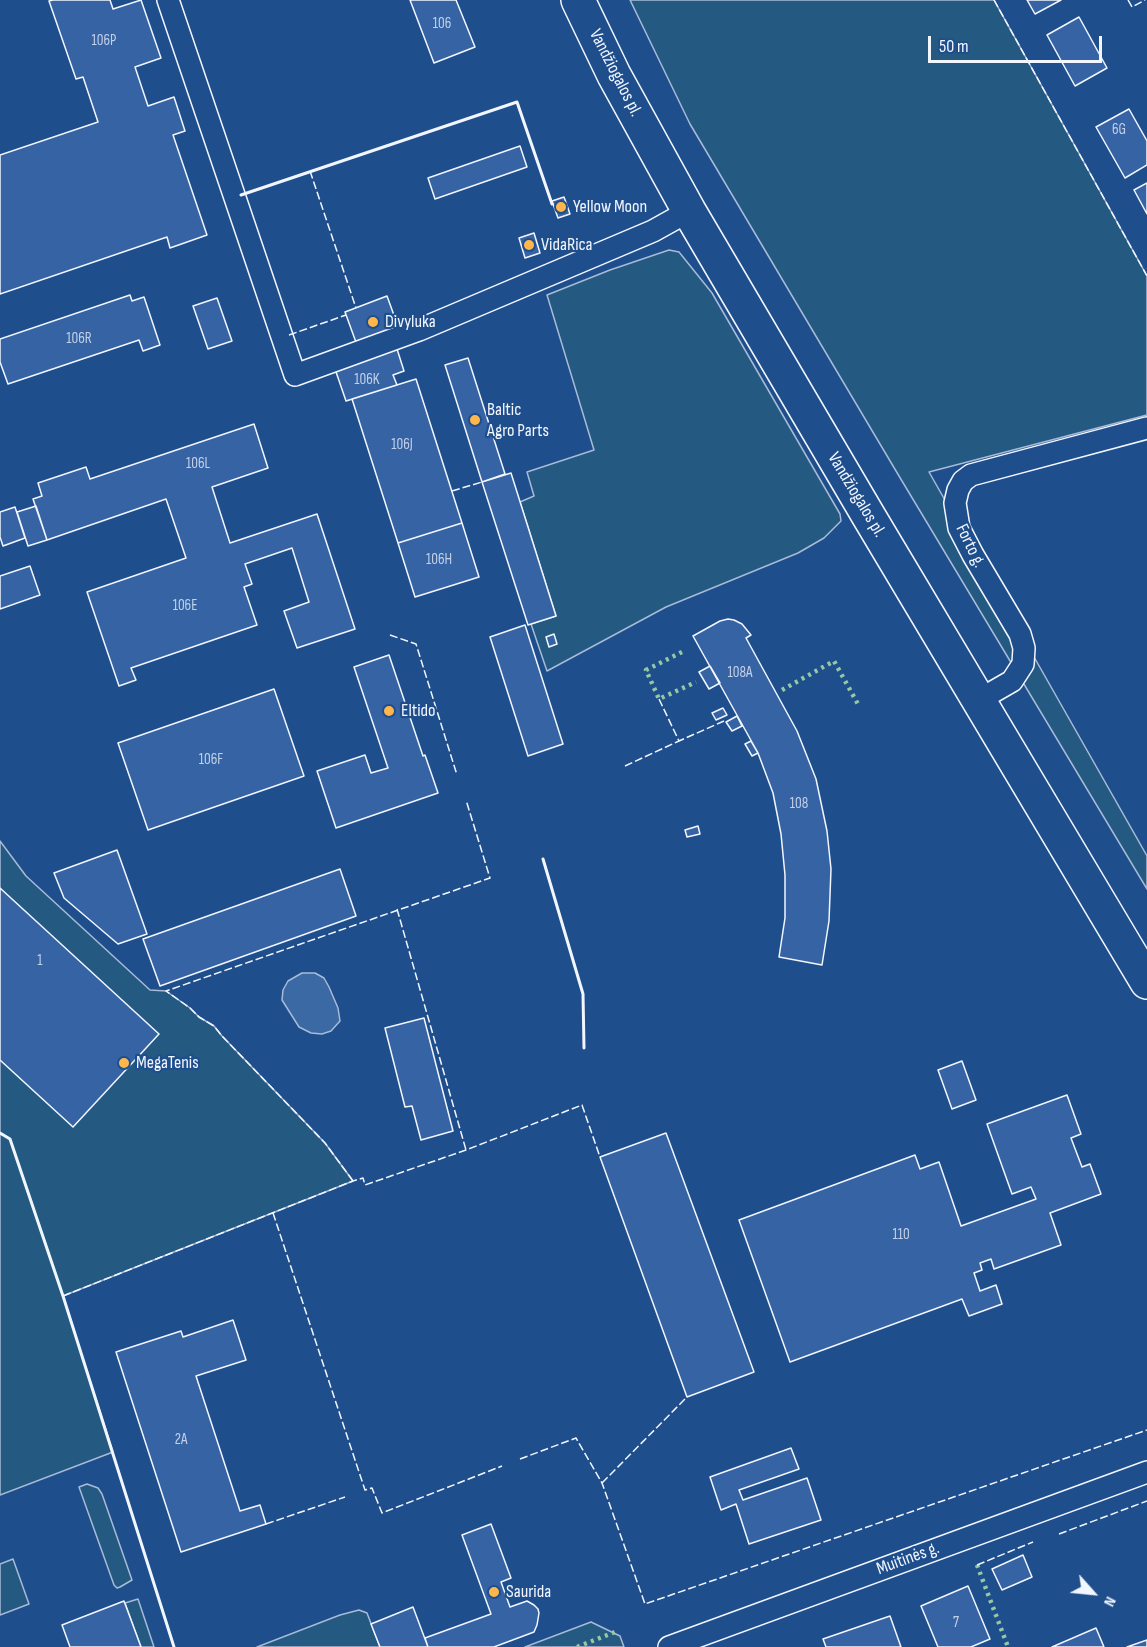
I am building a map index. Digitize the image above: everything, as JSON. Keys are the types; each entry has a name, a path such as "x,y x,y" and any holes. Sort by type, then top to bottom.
{"main road":[{"name":"Vandžiogalos pl.","path":"578,0 614,75 689,212 1147,982"}],"street":[{"path":"168,0 295,375 429,326 653,231 689,212"},
{"name":"Forto g.","path":"979,700 1012,681 1023,664 1024,648 1020,634 959,528 957,490 971,475 989,469 1147,428"},
{"name":"Muitinės g.","path":"669,1647 1147,1472"}],"shaded area":[{"path":"630,0 994,0 1147,276 1147,415 929,472 1147,856 1147,889 690,124"},
{"path":"669,250 679,252 712,293 840,514 841,521 824,538 798,553 666,607 547,671 531,624 556,616 520,502 534,496 527,472 594,450 547,295"},
{"name":"MegaTenis","path":"0,841 26,876 150,990 166,991 214,1026 325,1143 353,1181 63,1296 113,1452 0,1495"},
{"path":"302,973 315,973 324,978 329,987 338,1008 340,1021 331,1031 322,1034 311,1033 299,1027 282,1000 283,990 288,981"},
{"path":"87,1484 98,1488 102,1494 132,1580 117,1588 79,1487"},
{"path":"13,1559 29,1604 0,1615 0,1564"},
{"path":"138,1599 154,1647 141,1647 125,1603"},
{"path":"359,1610 367,1613 380,1647 257,1647 340,1615"},
{"path":"591,1622 620,1636 624,1647 525,1647"}],"building":[{"path":"110,0 113,9 141,0 161,58 135,67 148,106 174,97 185,131 173,135 207,235 170,248 167,237 0,294 0,155 98,122 83,77 76,79 49,1"},
{"path":"410,0 456,0 475,47 434,63"},
{"path":"1027,0 1061,0 1035,14"},
{"path":"1079,17 1107,68 1075,86 1047,35"},
{"path":"1129,109 1147,141 1147,165 1125,178 1096,127"},
{"path":"520,146 527,167 435,199 428,178"},
{"path":"1147,183 1147,214 1134,190"},
{"name":"Yellow Moon","path":"564,197 570,214 558,218 552,201"},
{"name":"VidaRica","path":"534,233 540,253 525,258 519,238"},
{"path":"130,295 132,301 144,297 160,345 143,351 139,340 8,384 0,362 0,339"},
{"name":"Divyluka","path":"387,296 399,329 357,345 345,312"},
{"path":"217,298 232,341 208,349 193,306"},
{"path":"397,349 404,371 393,375 397,385 346,401 335,369"},
{"name":"Baltic Agro Parts","path":"468,358 505,474 482,482 445,365"},
{"path":"416,379 462,523 398,543 352,399"},
{"path":"254,424 268,468 212,487 230,543 317,514 355,629 297,648 284,611 309,602 292,548 245,564 252,584 244,587 257,625 131,668 136,680 119,686 87,592 186,558 166,499 47,540 33,499 42,496 38,483 86,467 90,479"},
{"path":"511,473 556,616 528,625 482,482"},
{"path":"36,506 47,540 28,546 17,512"},
{"path":"15,507 25,538 3,546 0,537 0,512"},
{"path":"462,523 479,577 415,597 398,543"},
{"path":"30,566 40,595 0,609 0,576"},
{"path":"728,619 742,624 751,635 746,638 797,731 816,779 827,831 831,869 829,921 822,965 779,957 785,918 785,875 781,834 773,793 758,753 693,636"},
{"path":"525,625 563,744 528,756 490,637"},
{"path":"554,634 557,644 549,647 546,637"},
{"name":"Eltido","path":"389,655 438,793 336,828 317,771 365,755 371,773 388,768 354,667"},
{"path":"710,666 720,683 709,689 699,672"},
{"path":"274,689 304,776 148,830 118,743"},
{"path":"723,708 727,715 716,720 712,713"},
{"path":"737,716 742,726 732,731 726,722"},
{"path":"751,741 758,753 752,756 745,744"},
{"path":"698,826 700,834 687,837 685,830"},
{"path":"117,850 147,934 118,944 64,898 54,873"},
{"path":"340,869 356,916 160,986 143,939"},
{"path":"0,888 159,1034 73,1127 0,1060"},
{"path":"424,1018 453,1131 421,1140 412,1106 405,1107 385,1028"},
{"path":"962,1061 976,1100 952,1109 938,1070"},
{"path":"1067,1095 1081,1134 1071,1138 1082,1167 1090,1164 1101,1194 1050,1213 1061,1245 994,1269 991,1259 980,1263 982,1270 974,1273 980,1291 996,1285 1002,1304 969,1316 962,1299 790,1362 739,1220 915,1155 920,1169 939,1162 961,1226 1036,1199 1031,1187 1012,1194 987,1124"},
{"path":"666,1133 754,1372 687,1397 600,1157"},
{"path":"233,1320 246,1360 196,1376 240,1511 260,1505 266,1524 181,1552 116,1352 181,1331 183,1337"},
{"path":"791,1448 799,1469 739,1490 743,1500 807,1478 821,1520 749,1544 736,1504 721,1510 710,1477"},
{"name":"Saurida","path":"491,1524 511,1578 501,1582 510,1607 527,1601 538,1609 534,1632 494,1647 428,1647 425,1638 491,1614 462,1535"},
{"path":"1023,1555 1032,1577 1002,1590 992,1569"},
{"path":"968,1586 990,1639 971,1647 938,1647 921,1606"},
{"path":"124,1601 141,1647 70,1647 62,1625"},
{"path":"413,1607 428,1647 380,1647 371,1624"},
{"path":"890,1616 901,1647 826,1647 823,1639"},
{"path":"1096,1628 1104,1647 1052,1647"},
{"path":"1147,1640 1147,1647 1127,1647"}],"hedge":[{"path":"682,652 646,670 659,699 696,682"},
{"path":"782,690 834,661 859,706"},
{"path":"977,1565 1008,1647"},
{"path":"577,1647 615,1632"}],"fence":[{"path":"994,0 1147,276"},
{"path":"1128,0 1132,7 1145,0"},
{"path":"310,171 356,308"},
{"path":"289,335 346,315"},
{"path":"452,491 482,482"},
{"path":"390,635 416,644 457,775"},
{"path":"659,699 679,741 724,721"},
{"path":"625,766 679,741"},
{"path":"353,1181 325,1143 214,1026 166,991 490,878 466,800"},
{"path":"397,909 466,1150"},
{"path":"63,1296 353,1181 363,1178 365,1185 466,1150 582,1105 600,1157"},
{"path":"273,1213 365,1490 372,1488 382,1513 502,1466"},
{"path":"602,1483 687,1397"},
{"path":"520,1459 576,1438 602,1483 645,1604 1147,1430"},
{"path":"266,1524 345,1497"},
{"path":"1059,1534 1147,1501"},
{"path":"977,1565 1033,1542"}],"wall":[{"path":"241,195 517,102 552,204"},
{"path":"543,859 583,994 584,1048"},
{"path":"0,1133 10,1139 63,1296 174,1647"}],"place":[{"name":"Yellow Moon","path":"561,207"},
{"name":"VidaRica","path":"529,245"},
{"name":"Divyluka","path":"373,322"},
{"name":"Baltic Agro Parts","path":"475,420"},
{"name":"Eltido","path":"389,711"},
{"name":"MegaTenis","path":"124,1063"},
{"name":"Saurida","path":"494,1592"}]}
